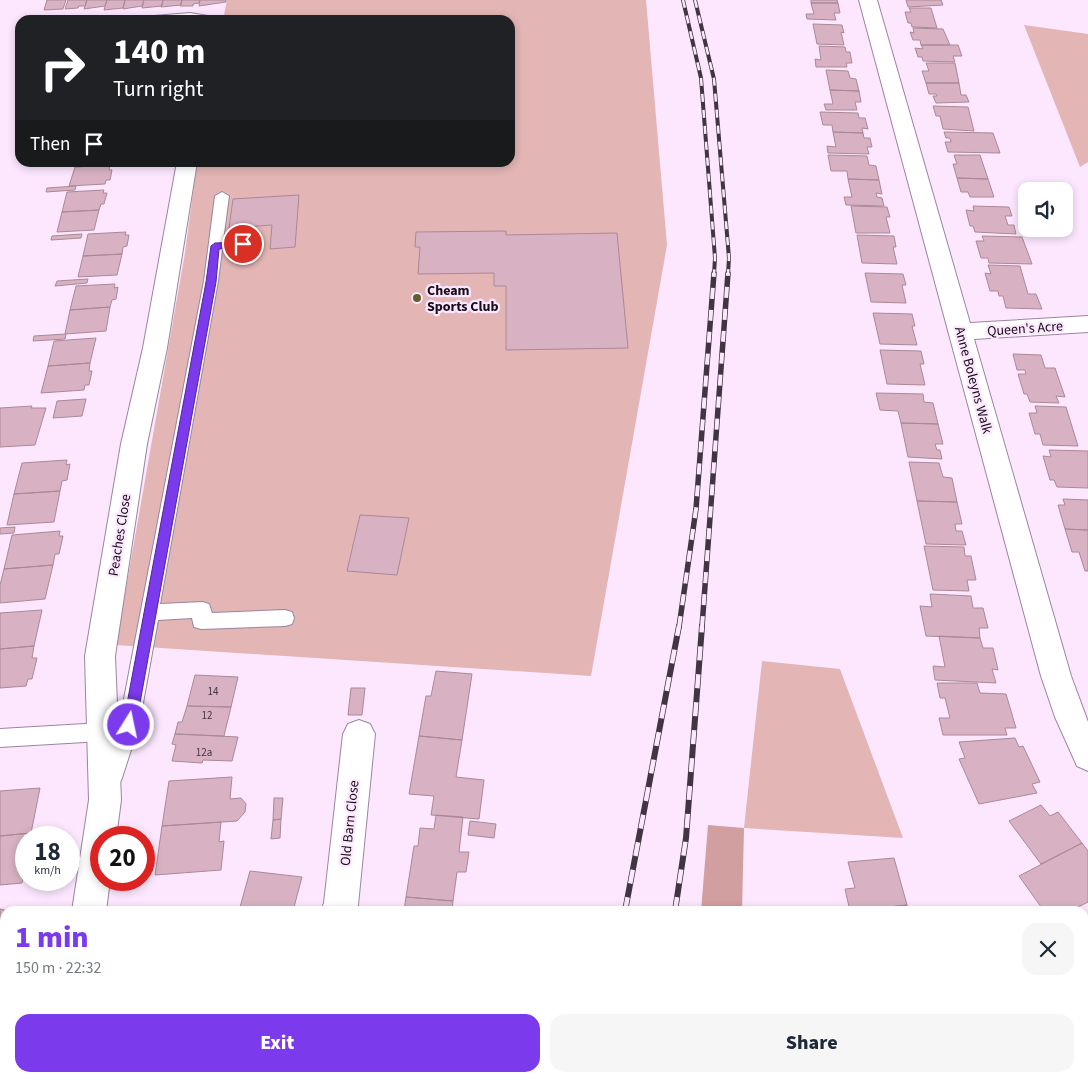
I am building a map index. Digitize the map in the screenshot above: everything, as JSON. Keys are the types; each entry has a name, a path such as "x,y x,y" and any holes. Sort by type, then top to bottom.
{"street":[{"name":"Anne Boleyns Walk","path":"868,0 1056,676 1070,717 1088,756"},
{"name":"Peaches Close","path":"90,906 105,800 100,656 134,444 155,348 186,167"},
{"name":"Queen's Acre","path":"961,332 1088,324"},
{"name":"Old Barn Close","path":"339,906 342,896 359,734"}],"lane":[{"path":"105,800 129,725 211,282 222,196"},
{"path":"215,246 243,244"},
{"path":"149,613 203,610 201,621 285,618"},
{"path":"0,738 102,732"}],"shaded area":[{"name":"Cheam Sports Club","path":"227,0 646,0 667,245 591,676 116,645 185,253 196,167 515,167 515,15 224,15"},
{"path":"1024,25 1088,34 1088,162 1080,167"},
{"path":"762,661 840,669 903,838 744,828"},
{"path":"708,825 744,828 742,906 701,906"}],"building":[{"path":"47,0 66,0 63,9 44,10"},
{"path":"68,0 87,0 85,6 65,9"},
{"path":"87,0 107,0 105,6 84,9"},
{"path":"107,0 125,0 123,8 104,10"},
{"path":"125,0 144,0 142,6 123,9"},
{"path":"144,0 163,0 162,6 142,8"},
{"path":"163,0 182,0 181,5 161,7"},
{"path":"182,0 200,0 199,3 193,4 193,6 180,6"},
{"path":"200,0 226,0 226,2 199,6"},
{"path":"811,0 837,0 838,3 811,3"},
{"path":"906,0 941,0 943,5 908,7"},
{"path":"811,3 838,3 840,13 834,13 836,20 807,19 806,14 814,14"},
{"path":"909,8 931,8 937,28 912,27 911,23 908,23 905,12 911,12"},
{"path":"813,24 842,25 844,33 841,32 844,45 817,44"},
{"path":"913,28 943,29 950,45 921,45 920,40 913,40 910,32 914,33"},
{"path":"921,45 958,45 962,56 953,56 955,62 923,61 922,57 918,57 915,48 923,49"},
{"path":"819,46 845,47 846,52 850,52 852,63 846,63 847,67 816,67 815,59 821,60"},
{"path":"926,63 955,63 959,83 926,83 922,71 929,71"},
{"path":"826,70 848,71 850,78 856,79 859,91 830,90"},
{"path":"926,83 959,83 961,95 966,95 969,102 936,103 933,96 937,96 936,94 929,94"},
{"path":"830,90 859,91 861,102 855,102 857,110 826,110 824,104 833,104"},
{"path":"933,106 968,107 974,131 943,129 940,116 936,116"},
{"path":"820,112 858,113 859,118 865,118 868,129 862,128 863,133 833,132 832,125 823,125"},
{"path":"833,132 863,133 864,138 870,138 872,147 867,147 869,154 828,153 827,146 836,147"},
{"path":"944,132 993,133 1000,153 948,152 945,142 951,142 950,138 946,138"},
{"path":"828,155 867,156 869,165 876,166 879,180 848,179 847,171 831,171"},
{"path":"954,155 980,155 988,179 957,178 953,164 957,164"},
{"path":"75,167 110,167 109,170 112,170 110,180 106,180 105,184 69,186"},
{"path":"957,178 988,179 994,197 970,197 968,192 961,192"},
{"path":"848,179 879,180 882,194 876,193 877,197 882,198 884,206 846,205 844,197 852,197"},
{"path":"76,186 75,190 46,192 47,188"},
{"path":"104,190 103,193 107,193 104,204 101,204 99,210 62,212 67,192"},
{"path":"299,195 295,247 270,249 272,225 229,228 233,199"},
{"path":"851,206 887,207 890,217 886,217 890,233 856,233"},
{"path":"973,206 1009,207 1012,216 1005,216 1008,225 1014,225 1016,234 975,232 973,226 970,226 966,210 974,211"},
{"path":"99,210 94,230 57,232 62,212"},
{"path":"506,231 506,235 617,233 628,348 506,350 506,286 494,286 494,273 418,274 420,247 415,247 416,232"},
{"path":"126,232 125,235 129,235 127,246 123,247 122,254 83,256 88,234"},
{"path":"82,234 81,238 51,240 52,236"},
{"path":"857,235 894,236 896,247 893,247 897,264 862,263"},
{"path":"982,236 1022,237 1032,264 989,263 988,258 981,258 976,241 984,241"},
{"path":"122,254 117,275 78,277 83,256"},
{"path":"988,265 1020,266 1028,294 1036,294 1042,309 1006,308 1003,296 999,296 998,291 990,291 985,273 991,274"},
{"path":"865,273 903,274 906,285 902,285 906,303 871,302"},
{"path":"88,279 87,283 55,286 57,281"},
{"path":"115,284 114,288 118,287 116,299 112,300 110,307 70,310 76,286"},
{"path":"110,307 106,331 65,334 70,310"},
{"path":"873,313 912,314 915,326 912,326 917,345 880,344"},
{"path":"66,334 65,339 33,341 34,336"},
{"path":"96,338 90,363 48,366 54,341"},
{"path":"880,350 921,351 924,364 920,364 925,385 887,384"},
{"path":"1013,354 1041,355 1045,368 1055,368 1065,397 1056,396 1059,403 1030,402 1027,394 1024,394 1018,374 1026,374 1025,370 1017,370"},
{"path":"90,363 89,371 92,371 89,385 85,385 84,390 41,393 48,366"},
{"path":"876,393 923,394 924,402 933,403 938,424 901,423 898,411 880,410"},
{"path":"86,399 82,416 53,418 57,401"},
{"path":"32,406 31,408 46,408 35,445 0,447 0,408"},
{"path":"1035,406 1066,407 1078,446 1043,445 1040,434 1035,434 1029,413 1037,413"},
{"path":"901,423 938,424 943,444 935,444 937,450 940,450 942,459 908,457"},
{"path":"1049,450 1088,451 1088,488 1057,487 1054,480 1050,480 1043,456 1051,457"},
{"path":"67,460 66,465 70,464 67,480 62,481 60,491 14,494 22,463"},
{"path":"909,462 939,463 943,477 952,478 957,502 917,501"},
{"path":"60,491 54,522 7,525 14,494"},
{"path":"1063,499 1088,500 1088,530 1065,529 1058,505 1065,505"},
{"path":"917,501 957,502 962,524 955,524 956,531 962,531 966,545 926,544"},
{"path":"360,515 409,518 397,575 347,571"},
{"path":"15,527 14,533 0,534 0,528"},
{"path":"1065,529 1088,530 1088,571 1085,571 1079,552 1072,552"},
{"path":"60,531 59,536 63,536 59,554 55,554 53,565 4,569 12,535"},
{"path":"924,546 964,547 965,556 971,556 976,580 967,580 969,591 933,590"},
{"path":"53,565 45,599 0,603 0,585 4,569"},
{"path":"930,594 971,596 973,608 983,608 988,628 979,628 980,638 926,636 920,606 932,607"},
{"path":"42,610 34,646 0,649 0,613"},
{"path":"939,636 980,638 983,648 993,648 998,670 992,669 996,683 935,680 933,666 945,667"},
{"path":"34,646 32,658 37,658 32,679 28,679 26,686 0,688 0,649"},
{"path":"436,671 472,674 462,740 419,736 426,696 431,696"},
{"path":"195,675 238,677 231,707 187,706"},
{"path":"937,683 977,683 980,693 1006,694 1016,728 1005,728 1007,735 943,735 939,718 950,718 945,698 940,698"},
{"path":"351,688 365,688 362,715 348,715"},
{"path":"187,706 231,707 224,736 175,734 178,722 182,722"},
{"path":"175,734 238,737 232,761 203,760 202,763 172,761 176,745 172,744"},
{"path":"419,736 462,740 456,777 484,780 479,819 431,815 434,796 409,794"},
{"path":"1015,738 1019,747 1023,746 1040,782 1032,784 1037,793 979,804 959,759 965,758 959,742"},
{"path":"232,777 230,799 241,798 246,804 245,812 237,821 162,826 169,781"},
{"path":"40,788 32,826 15,826 15,835 0,836 0,791"},
{"path":"274,798 283,798 281,819 273,820"},
{"path":"1041,805 1050,816 1058,812 1082,843 1041,864 1009,821"},
{"path":"436,815 463,817 459,852 469,852 466,872 457,872 453,901 406,897 414,846 418,846 420,828 434,829"},
{"path":"281,819 280,838 271,839 273,820"},
{"path":"470,821 496,824 494,838 468,835"},
{"path":"221,822 219,842 224,841 221,870 155,875 162,826"},
{"path":"15,835 15,884 0,885 0,836"},
{"path":"1082,843 1088,851 1088,902 1080,906 1040,906 1019,876"},
{"path":"894,858 907,905 849,906 845,889 855,888 848,862"},
{"path":"250,871 302,877 294,906 240,906"},
{"path":"406,897 453,901 452,906 405,906"}],"railway":[{"path":"683,0 701,78 715,258 714,274"},
{"path":"695,0 714,79 729,258 728,274"},
{"path":"679,627 696,509 714,273"},
{"path":"702,627 728,273"},
{"path":"626,906 679,626"},
{"path":"676,906 686,838 702,626"}],"place":[{"name":"Cheam Sports Club","path":"417,298"}],"route":[{"path":"129,725 211,282 215,246 243,244"}]}
